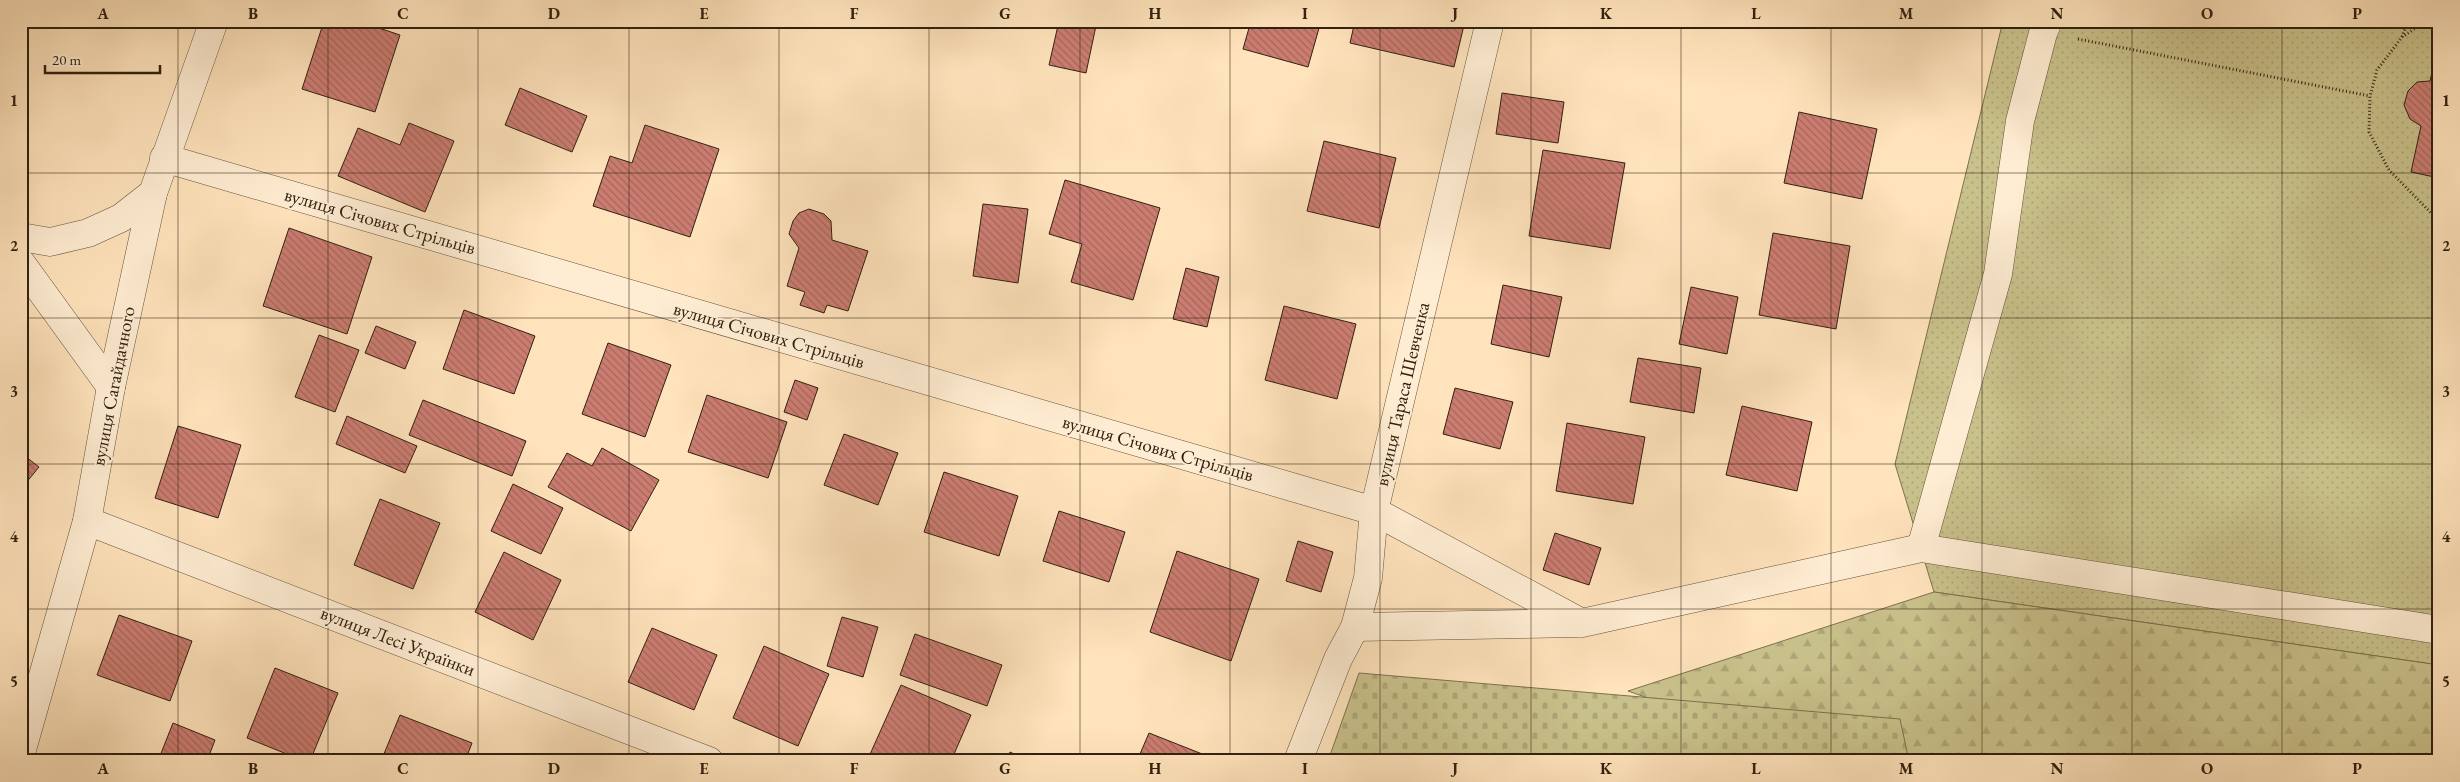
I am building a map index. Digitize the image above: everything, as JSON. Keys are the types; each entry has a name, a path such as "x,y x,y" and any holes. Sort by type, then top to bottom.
{"street":[{"name":"вулиця Сагайдачного","path":"21,753 87,521 111,387 153,193 214,21"},
{"name":"вулиця Тараса Шевченка","path":"1298,761 1338,659 1355,627 1368,578 1374,511 1490,21"},
{"path":"1921,548 1998,274 2020,121 2045,27"},
{"name":"вулиця Січових Стрільців","path":"164,158 1374,511 1582,623"},
{"path":"21,237 50,242 88,233 122,218 153,193"},
{"path":"21,263 111,387"},
{"name":"вулиця Лесі Українки","path":"87,521 709,761"},
{"path":"1355,627 1582,623 1921,548 2439,630"}],"path":[{"path":"2408,21 2402,37 2377,70 2370,96 2369,132 2388,170 2439,221"},
{"path":"2402,37 2426,21"},
{"path":"2045,27 2370,96"}],"green space":[{"path":"2003,21 2439,21 2439,665 1934,592 1895,464"},
{"path":"1934,592 2439,665 2439,761 1851,761 1770,741 1628,691"},
{"path":"1359,673 1900,719 1909,761 1328,761"}],"building":[{"path":"324,21 358,21 400,35 375,112 302,89"},
{"path":"1059,21 1097,21 1086,73 1049,65"},
{"path":"1251,21 1321,21 1308,67 1243,49"},
{"path":"1355,21 1465,21 1454,67 1350,43"},
{"path":"2439,41 2439,178 2411,172 2421,126 2410,119 2404,105 2408,91 2417,82 2430,81"},
{"path":"520,88 587,116 572,152 505,125"},
{"path":"1502,93 1564,102 1558,143 1496,134"},
{"path":"1799,112 1877,129 1862,199 1784,183"},
{"path":"409,123 454,141 425,212 338,176 358,128 400,145"},
{"path":"645,125 719,149 690,237 593,206 610,156 632,163"},
{"path":"1324,141 1396,158 1379,228 1307,211"},
{"path":"1543,150 1625,163 1610,249 1529,236"},
{"path":"1065,180 1160,208 1133,300 1071,282 1082,244 1049,234"},
{"path":"983,204 1028,209 1018,283 973,276"},
{"path":"809,209 824,214 831,221 832,240 868,251 848,311 827,305 824,313 800,305 805,292 787,286 799,248 789,234 793,221 799,213"},
{"path":"289,228 372,257 347,334 263,306"},
{"path":"1773,233 1850,246 1836,329 1759,315"},
{"path":"1186,268 1219,277 1207,327 1173,319"},
{"path":"1503,285 1562,297 1549,357 1491,344"},
{"path":"1691,287 1738,297 1727,354 1679,344"},
{"path":"1284,306 1356,324 1337,399 1265,380"},
{"path":"464,310 535,336 514,394 443,369"},
{"path":"376,326 416,342 405,369 365,353"},
{"path":"319,335 359,350 335,412 295,397"},
{"path":"608,343 671,365 645,437 582,414"},
{"path":"1638,358 1701,368 1694,413 1630,402"},
{"path":"795,380 818,388 807,420 784,412"},
{"path":"1455,388 1513,402 1500,449 1443,434"},
{"path":"707,395 787,422 768,478 688,452"},
{"path":"423,400 526,441 512,476 409,435"},
{"path":"1742,406 1812,422 1797,491 1726,475"},
{"path":"347,416 417,446 405,473 336,444"},
{"path":"1567,423 1645,437 1633,504 1556,491"},
{"path":"178,426 241,445 218,518 155,498"},
{"path":"844,434 898,453 878,505 824,485"},
{"path":"602,448 659,480 631,531 548,487 567,453 592,466"},
{"path":"21,453 39,467 21,489"},
{"path":"944,472 1018,496 999,556 924,532"},
{"path":"513,484 563,508 541,554 491,531"},
{"path":"380,499 440,523 413,589 354,565"},
{"path":"1059,511 1125,532 1109,582 1043,561"},
{"path":"1555,533 1601,548 1589,585 1543,570"},
{"path":"1298,541 1333,552 1321,592 1286,581"},
{"path":"1177,551 1259,579 1231,661 1150,632"},
{"path":"504,552 561,580 533,640 475,612"},
{"path":"119,615 192,641 170,701 97,675"},
{"path":"842,617 878,627 863,677 827,666"},
{"path":"652,628 717,655 694,710 628,682"},
{"path":"915,634 1002,665 987,706 900,675"},
{"path":"764,646 829,674 798,746 733,718"},
{"path":"275,668 338,693 310,761 304,761 247,738"},
{"path":"901,685 971,715 951,761 867,761"},
{"path":"400,715 472,743 465,761 381,761"},
{"path":"173,723 215,740 207,761 158,761"},
{"path":"1149,733 1220,761 1137,761"},
{"path":"1010,752 1029,761 1006,761"}]}
